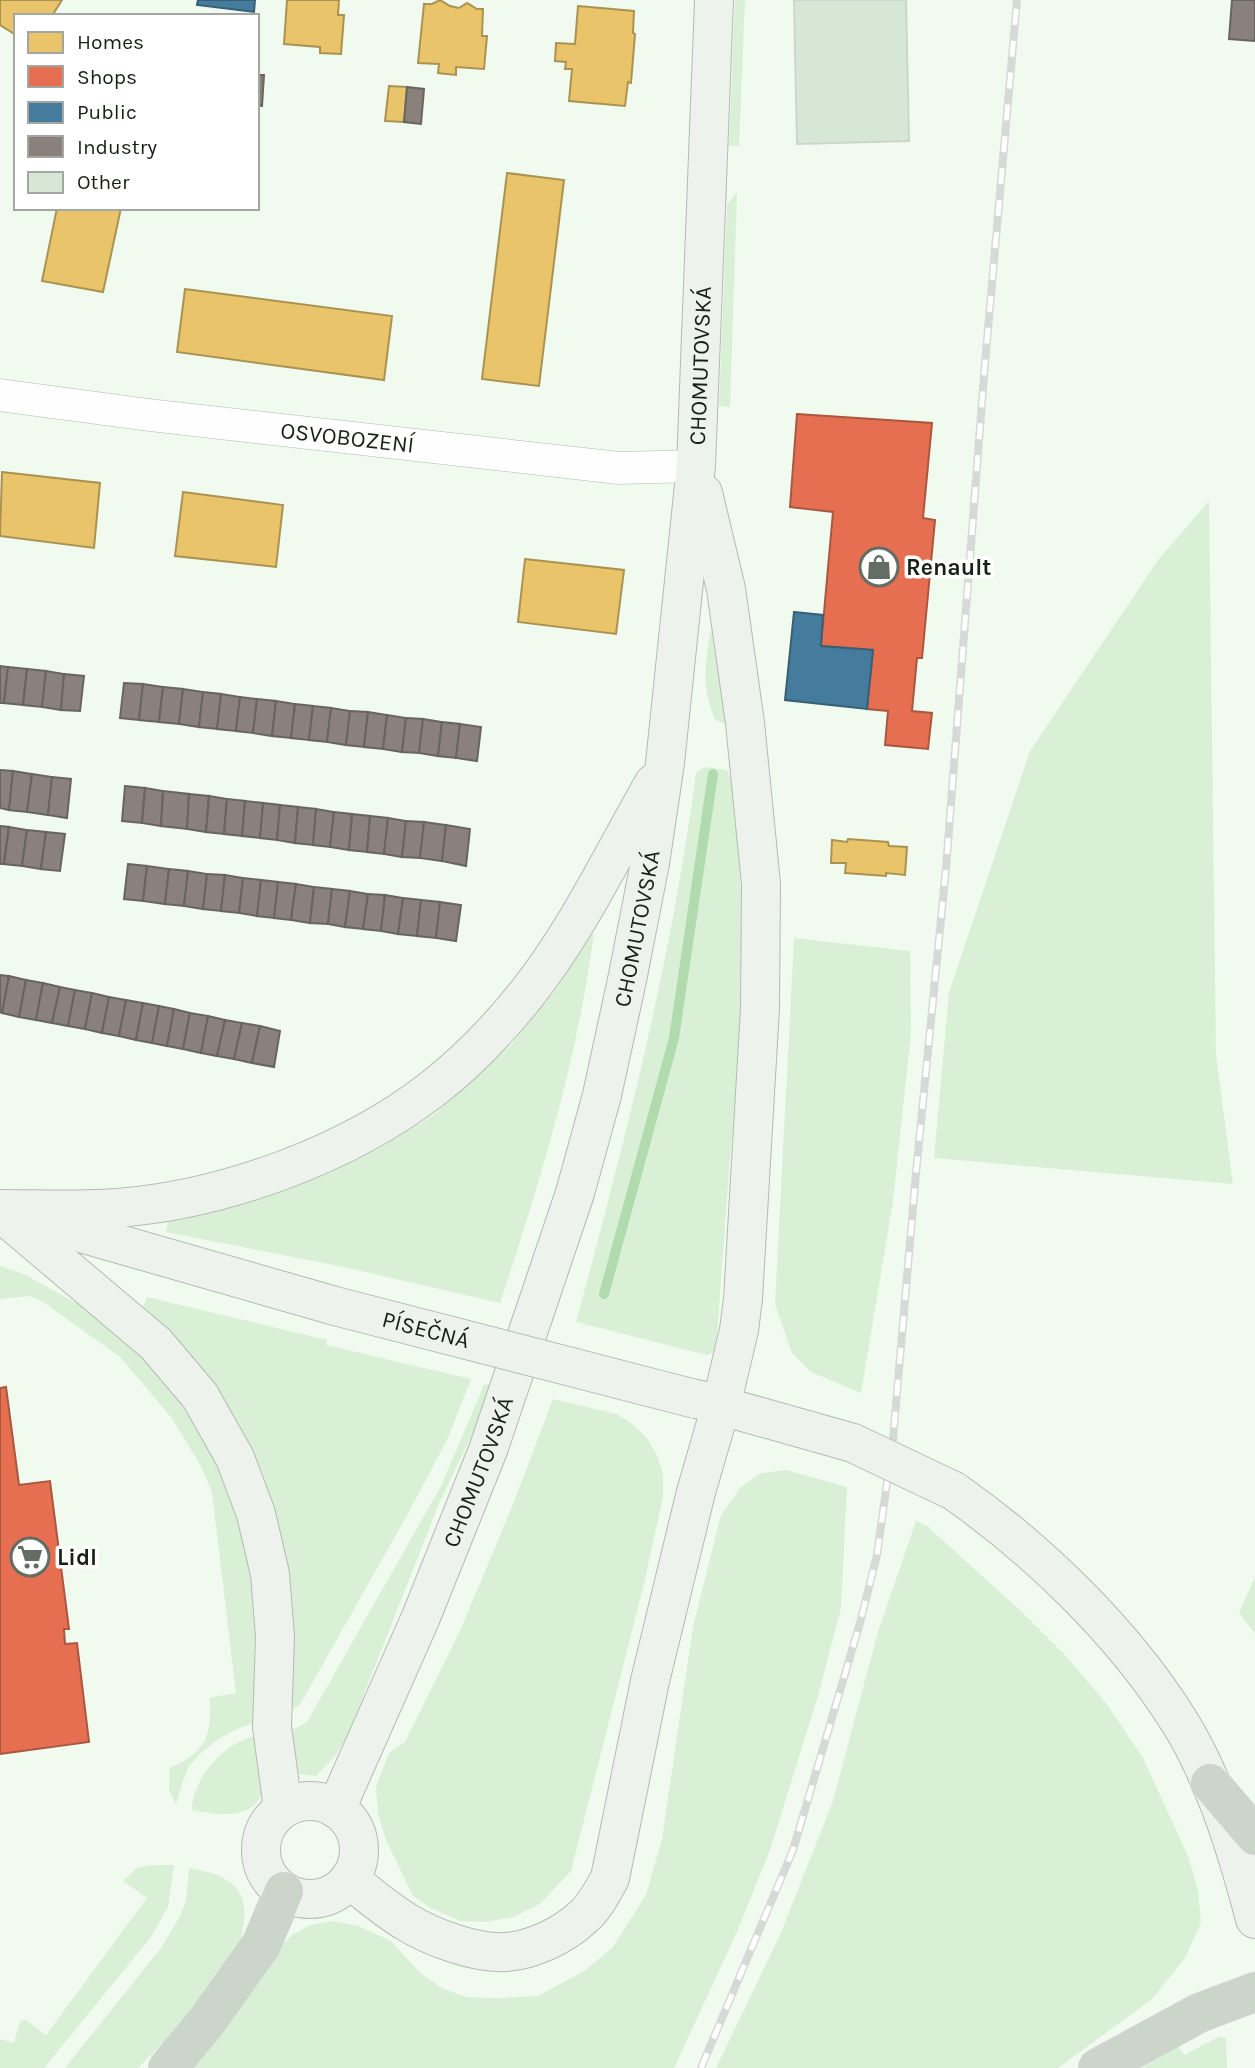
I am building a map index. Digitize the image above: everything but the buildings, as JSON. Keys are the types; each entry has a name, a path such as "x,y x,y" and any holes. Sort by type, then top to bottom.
{"highway":[{"path":"1210,1783 1255,1836"},
{"path":"168,2068 207,2021 261,1945 284,1891"},
{"path":"1098,2068 1199,2013 1255,1992"}],"street":[{"name":"CHOMUTOVSKÁ","path":"336,1809 421,1617 488,1450 575,1194 602,1095 627,980 650,863 665,763 696,466 714,0"},
{"name":"OSVOBOZENÍ","path":"0,395 149,415 619,468 696,466"},
{"path":"349,1879 404,1921 431,1935 483,1950 505,1952 527,1948 558,1935 584,1917 610,1878 650,1681 696,1492 708,1402 739,1330 743,1299 760,1008 761,884 745,723 726,589 696,466"},
{"path":"0,1210 117,1208 197,1195 294,1166 345,1143 394,1116 464,1063 526,995 554,957 592,896 665,763"},
{"path":"0,1210 156,1344 200,1396 235,1458 256,1514 270,1574 275,1637 272,1727 284,1808"},
{"name":"PÍSEČNÁ","path":"0,1210 335,1306 708,1402 853,1443 954,1491 996,1521 1065,1582 1149,1679 1180,1722 1210,1783 1245,1882 1255,1919"},
{"path":"310,1801 324,1803 336,1809 348,1819 357,1841 356,1864 349,1879 326,1896 312,1899 297,1897 284,1891 265,1871 261,1858 264,1830 272,1818 284,1808 310,1801"}],"green space":[{"path":"735,0 745,0 739,146 729,146"},
{"path":"737,192 730,407 719,406 727,205"},
{"path":"1209,501 1216,1055 1233,1184 934,1158 949,992 1030,751 1158,560"},
{"path":"711,628 727,724 715,720 706,685"},
{"path":"705,767 727,770 733,784 744,930 740,1044 717,1337 714,1352 707,1355 576,1322 629,1118 660,981 696,773"},
{"path":"594,932 568,1073 543,1166 500,1303 344,1267 166,1232 169,1218 249,1202 330,1173 377,1150 432,1116 511,1045 554,992"},
{"path":"794,938 910,951 911,1033 893,1201 861,1393 811,1372 792,1353 775,1304"},
{"path":"0,1266 24,1274 85,1308 117,1331 164,1379 214,1454 228,1484 255,1577 257,1723 238,1728 202,1752 189,1767 176,1804 169,1791 170,1768 192,1755 204,1741 208,1733 210,1698 236,1693 212,1493 202,1468 171,1417 120,1357 43,1302 30,1296 0,1299"},
{"path":"147,1297 327,1340 326,1345 471,1379 447,1440 410,1510 301,1703 286,1715 229,1410 190,1355 143,1307"},
{"path":"490,1384 475,1428 438,1506 348,1735 337,1754 316,1776 297,1774 287,1733 307,1722 441,1486 484,1385"},
{"path":"553,1399 617,1414 631,1423 647,1438 657,1455 663,1474 663,1497 644,1584 571,1871 540,1904 513,1917 485,1922 460,1921 431,1908 413,1896 386,1840 378,1814 376,1787 389,1753 405,1742 459,1633 512,1507"},
{"path":"786,1470 847,1487 841,1608 818,1696 770,1850 737,1932 674,2068 189,2068 277,1949 292,1935 310,1925 333,1921 358,1926 391,1941 420,1973 442,1988 466,1997 538,1996 584,1971 612,1948 646,1895 662,1839 693,1627 721,1515 740,1488 761,1473"},
{"path":"916,1521 927,1526 1022,1612 1066,1656 1106,1703 1143,1758 1188,1856 1198,1890 1201,1923 1185,1958 1152,1999 1058,2068 716,2068 780,1935 833,1801 877,1635"},
{"path":"1255,1577 1255,1633 1239,1613"},
{"path":"258,1736 263,1785 261,1796 255,1805 247,1810 225,1814 192,1810 198,1786 213,1762 234,1745"},
{"path":"174,1865 168,1907 151,1937 44,2068 0,2068 0,2039 14,2043 20,2021 26,2020 46,2035 147,1898 123,1881 137,1868"},
{"path":"189,1868 214,1874 233,1885 239,1892 244,1914 236,1955 203,2000 138,2068 65,2068 161,1948 186,1901"},
{"path":"1220,2036 1226,2038 1227,2068 1141,2068 1178,2046 1184,2055"}],"waterway":[{"path":"604,1294 674,1038 713,774"}],"railway":[{"path":"701,2068 793,1850 860,1623 877,1555 893,1439 946,868 985,363 1017,0"}],"place":[{"name":"Renault","path":"879,567"},
{"name":"Lidl","path":"30,1557"}]}
